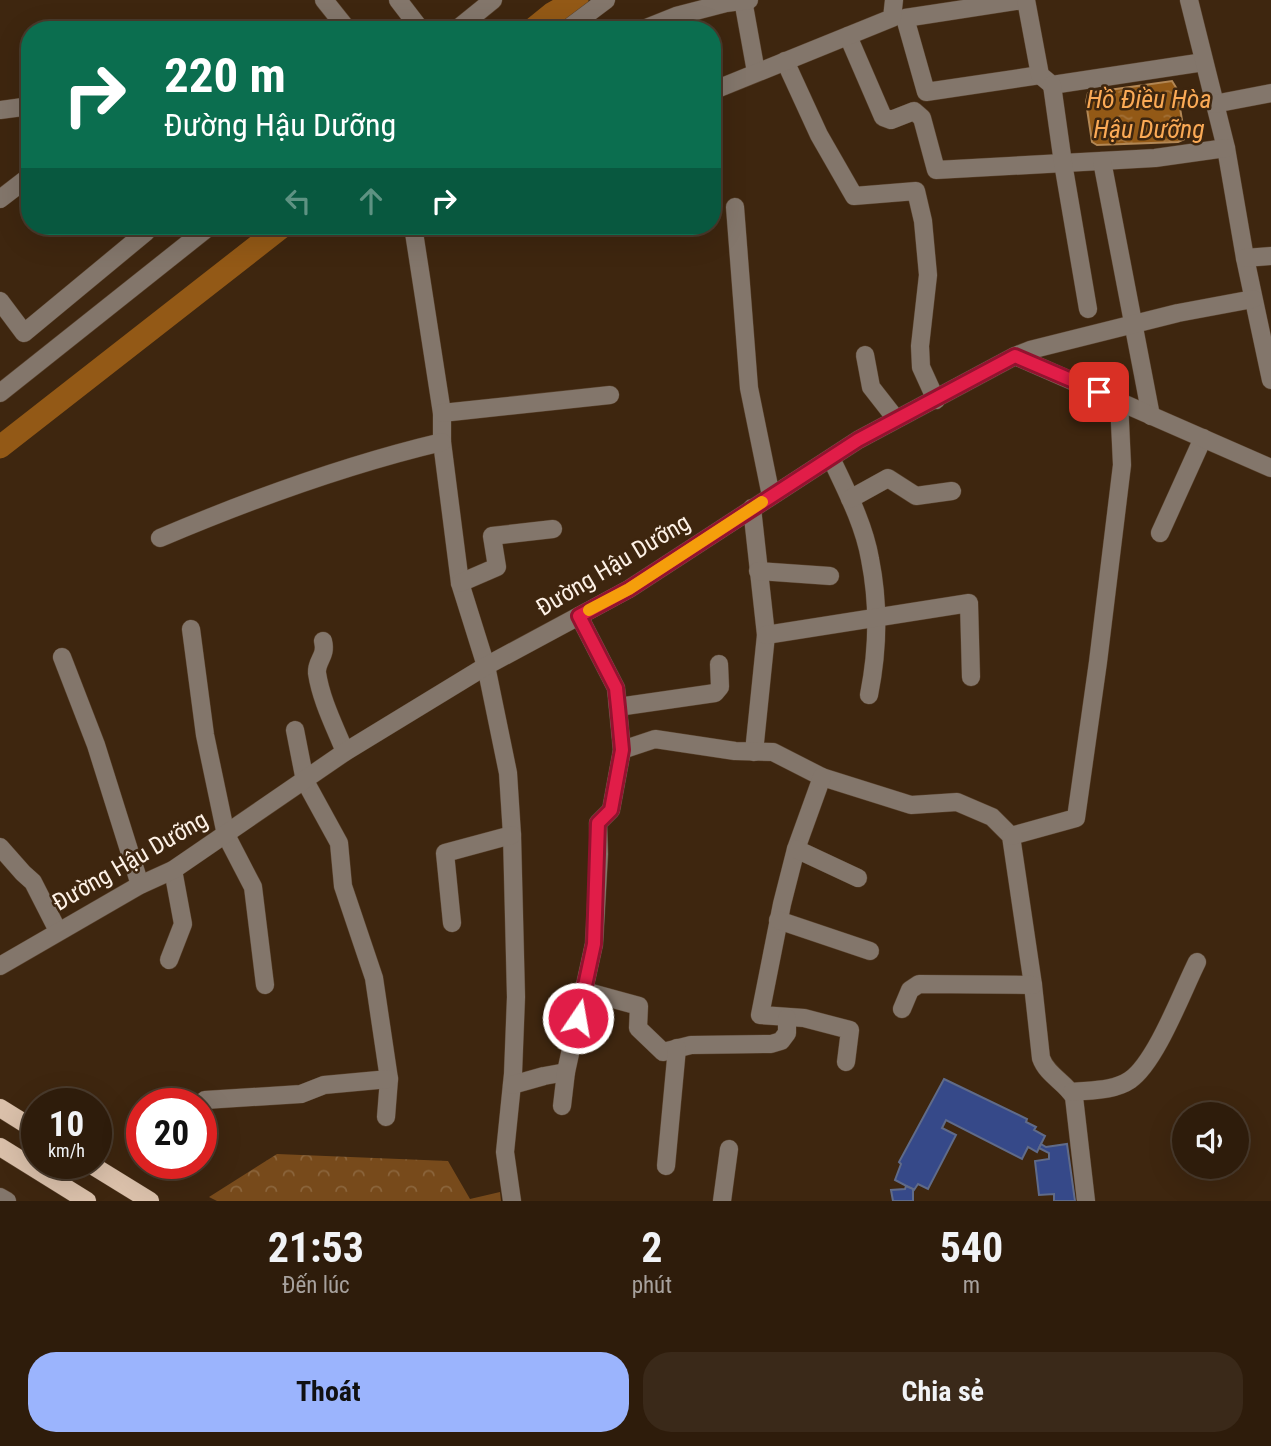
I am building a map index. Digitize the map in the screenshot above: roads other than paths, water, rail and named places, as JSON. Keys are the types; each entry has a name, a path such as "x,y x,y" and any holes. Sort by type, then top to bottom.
{"main road":[{"path":"0,1108 21,1121"},
{"path":"0,1134 21,1148"},
{"path":"0,1147 86,1201"},
{"path":"112,1178 150,1201"},
{"path":"68,1179 97,1201"}],"street":[{"path":"324,0 341,21"},
{"path":"398,0 414,21"},
{"path":"467,21 493,0"},
{"path":"578,21 606,0"},
{"path":"721,87 892,18 894,0"},
{"path":"1088,309 1063,163 1046,80 1025,0 905,19 926,92 1046,80 1204,62"},
{"path":"1189,0 1226,148 1245,258 1271,380"},
{"path":"683,21 726,3 745,1 756,72"},
{"path":"848,36 883,117 891,120 914,111 922,118 936,170 1155,158 1226,148"},
{"path":"785,61 819,135 854,197 916,191 923,221 928,275 920,346 921,367 936,400"},
{"path":"1214,104 1271,93"},
{"path":"0,110 21,107"},
{"path":"1101,161 1151,416"},
{"path":"0,199 21,183"},
{"path":"735,207 749,388 771,496"},
{"path":"0,301 24,332 142,235"},
{"path":"0,393 199,235"},
{"path":"414,235 442,413 442,442 460,583 486,666 508,773 516,997 512,1085 505,1152 512,1201"},
{"path":"1245,258 1271,256"},
{"name":"Đường Hậu Dưỡng","path":"0,966 140,885 173,870 345,752 486,666 629,589 752,508 896,419 1030,350 1178,313 1253,299"},
{"path":"865,355 872,387 896,419"},
{"path":"1015,356 1271,468"},
{"path":"442,413 610,395"},
{"path":"1012,836 1076,817 1122,465 1119,401"},
{"path":"1160,533 1203,438"},
{"path":"160,538 238,505 334,471 442,442"},
{"path":"831,458 850,499 870,558 876,619 876,660 869,695"},
{"path":"850,499 888,478 916,496 952,491"},
{"path":"752,508 766,635 754,752"},
{"path":"460,583 496,567 492,536 553,529"},
{"path":"758,571 830,576"},
{"path":"766,635 969,603 971,677"},
{"path":"562,1106 566,1072 594,944 598,823 611,810 622,750 616,688 579,616"},
{"path":"191,629 205,735 226,835 253,887 265,985"},
{"path":"323,641 325,652 317,672 345,752"},
{"path":"62,657 96,745 140,885"},
{"path":"618,707 715,693 720,687 719,664"},
{"path":"295,730 305,781 339,843 343,886 374,978 388,1079 386,1117"},
{"path":"622,750 655,738 754,752 773,752 822,777 911,805 957,802 992,817 1012,836 1041,1058 1044,1067 1072,1093 1078,1110 1086,1201"},
{"path":"822,777 796,849 778,920 760,1015 804,1018 849,1030 846,1062"},
{"path":"452,923 445,853 512,835"},
{"path":"0,847 33,882 58,931"},
{"path":"796,849 858,878"},
{"path":"169,960 183,924 173,870"},
{"path":"778,920 870,951"},
{"path":"1072,1093 1113,1087 1129,1081 1145,1066 1197,962"},
{"path":"901,1009 910,990 919,984 1033,985"},
{"path":"584,990 639,1006 638,1028 663,1052 691,1045 771,1044 781,1041 787,1033 787,1018"},
{"path":"666,1166 677,1048"},
{"path":"512,1085 566,1072"},
{"path":"217,1099 301,1094 324,1085 388,1079"},
{"path":"722,1201 730,1149"},
{"path":"0,1197 7,1201"}],"water":[{"name":"Hồ Điều Hòa Hậu Dưỡng","path":"1172,81 1177,89 1185,139 1178,142 1097,145 1092,142 1086,102 1088,93"}],"waterway":[{"path":"543,21 577,0"},
{"path":"0,447 271,235"}]}
